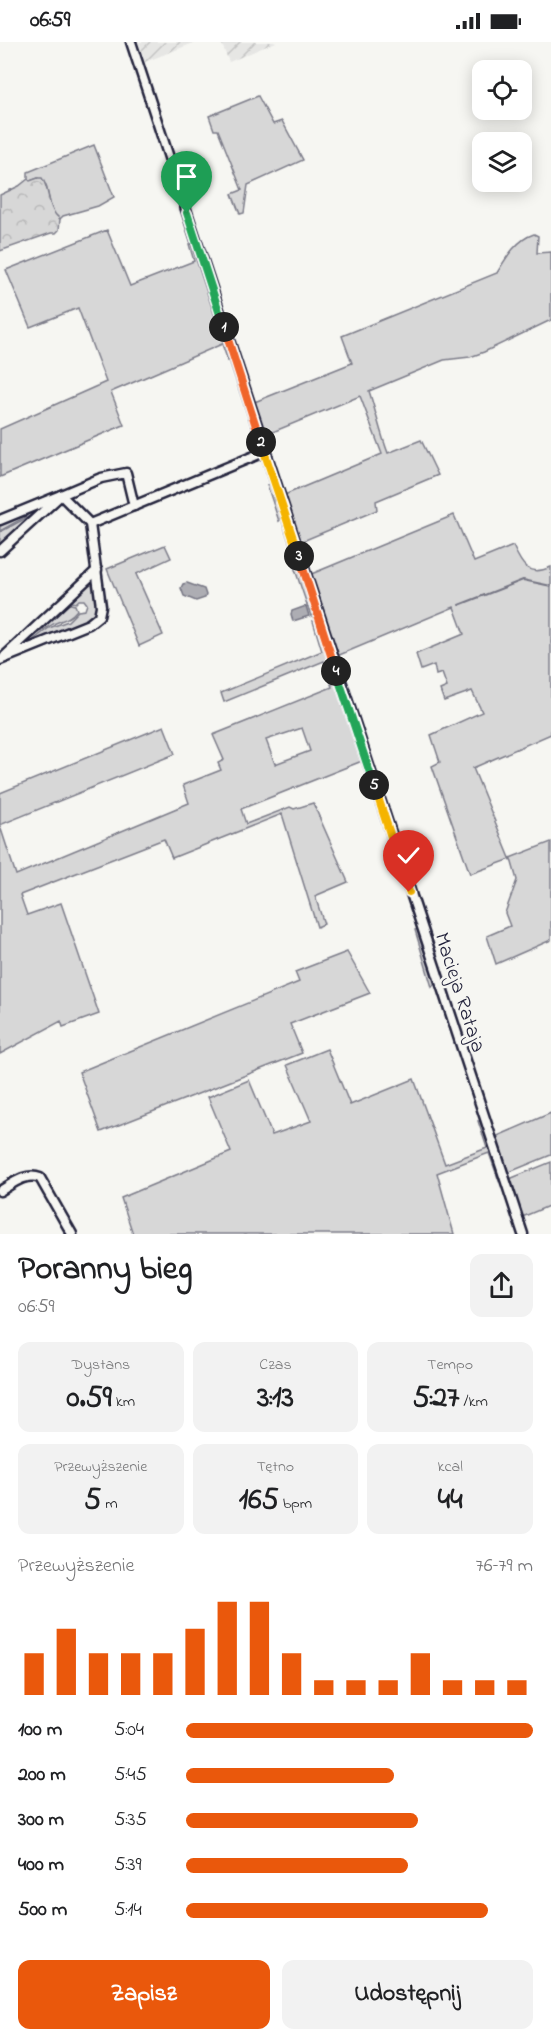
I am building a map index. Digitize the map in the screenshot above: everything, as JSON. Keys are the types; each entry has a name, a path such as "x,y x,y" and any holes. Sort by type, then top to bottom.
{"street":[{"name":"Macieja Rataja","path":"131,42 523,1234"},
{"path":"90,524 264,452"},
{"path":"0,520 101,478 126,473 135,506"},
{"path":"1,660 78,629 96,619 101,608 90,524 61,495"},
{"path":"0,551 61,495"},
{"path":"1,660 97,570"},
{"path":"0,1191 25,1177 35,1175 43,1182 72,1234"}],"shaded area":[{"path":"139,42 196,42 145,62"},
{"path":"221,42 276,42 229,62"},
{"path":"187,583 204,589 205,598 196,601 184,596 181,588"},
{"path":"306,606 309,616 293,621 292,611"}],"green space":[{"path":"258,96 273,124 282,121 303,160 248,185 244,213 240,214 232,194 242,190 218,130 214,130 209,116"},
{"path":"94,145 114,197 98,206 63,216 60,219 52,212 46,185 38,178 30,181 28,172"},
{"path":"42,178 45,183 53,210 60,219 59,230 56,233 0,251 0,195 28,179 30,181"},
{"path":"107,230 130,286 194,261 189,244 194,244 224,339 222,340 231,359 228,361 222,344 111,392 124,425 0,477 0,429 106,382 78,308 30,327 6,270"},
{"path":"534,234 538,236 537,253 551,252 551,320 484,352 470,357 444,360 369,391 388,453 421,440 438,475 376,501 377,510 298,543 282,496 382,454 360,396 263,436 252,403 352,363 342,336 497,273 517,245"},
{"path":"272,484 283,517 279,521 267,485"},
{"path":"26,513 27,516 0,531 0,524"},
{"path":"454,515 474,562 513,546 527,568 537,571 551,567 551,734 473,768 510,858 551,842 551,940 496,964 487,936 510,926 505,913 517,880 511,859 470,874 432,766 440,762 431,735 482,712 472,691 444,701 440,690 447,687 442,673 436,675 434,665 421,670 416,654 464,634 454,607 337,656 309,575"},
{"path":"28,517 31,519 0,547 0,532"},
{"path":"165,545 171,558 136,574 163,635 139,646 107,569"},
{"path":"294,550 314,613 311,616 289,552"},
{"path":"89,582 95,586 98,609 93,618 29,646 29,643 49,628 68,621 78,611 85,610 87,604 84,600 76,603 68,601"},
{"path":"66,603 75,605 77,610 70,617 52,624 28,642 26,640"},
{"path":"313,621 317,622 335,677 330,679 324,661 224,702 221,693 322,651"},
{"path":"331,684 336,684 338,687 362,761 241,809 246,824 290,807 294,809 313,803 348,882 315,896 324,924 317,927 282,814 172,858 164,839 20,895 27,915 61,903 99,1014 63,1027 61,1021 0,1054 0,826 16,875 189,803 183,785 221,770 218,763 224,760 213,735 332,687","holes":["302,728 310,751 275,764 266,740"]},
{"path":"164,726 175,754 0,825 0,793"},
{"path":"418,929 435,983 432,987 415,930"},
{"path":"347,952 370,993 290,1024 302,1053 101,1132 79,1072 299,982 295,972"},
{"path":"327,1049 350,1105 414,1079 445,1164 487,1148 478,1121 481,1121 501,1178 499,1181 489,1153 437,1173 454,1234 133,1234 121,1198 231,1152 208,1097 249,1080 272,1135 311,1121 287,1065"},
{"path":"551,1113 551,1155 507,1173 493,1138"},
{"path":"551,1162 551,1205 520,1218 507,1180"}],"waterway":[{"path":"459,605 523,580 551,586"}],"route":[{"path":"187,213 409,892"}]}
